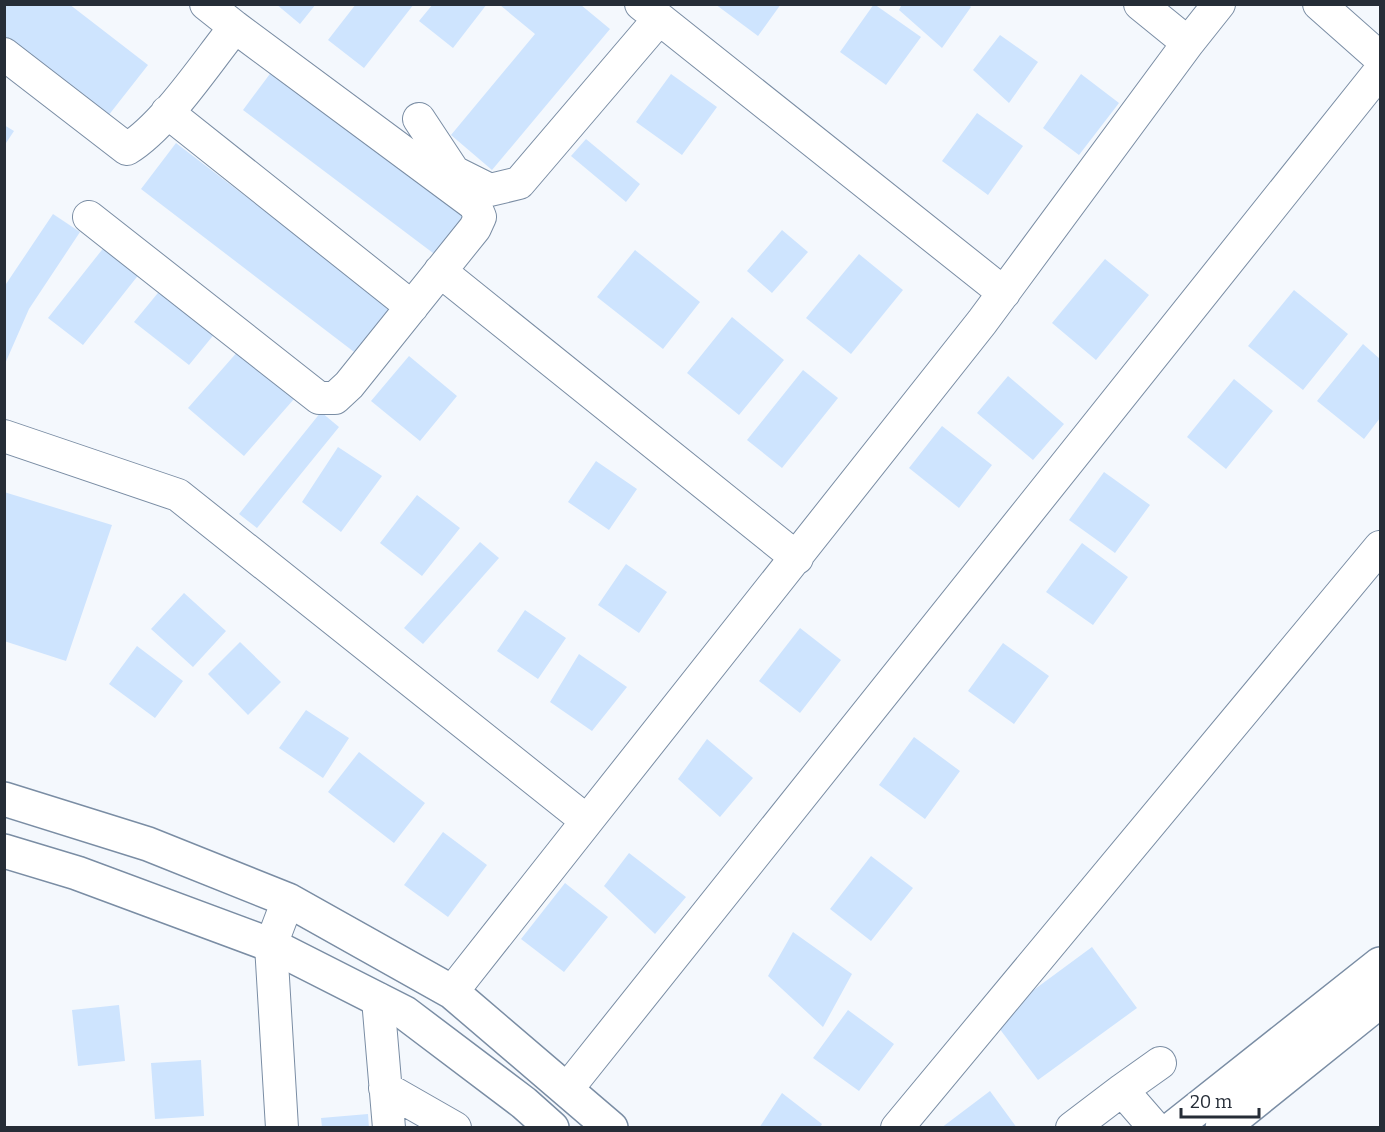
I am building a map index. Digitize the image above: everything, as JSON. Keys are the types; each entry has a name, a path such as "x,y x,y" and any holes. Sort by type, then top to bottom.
{"main road":[{"path":"4,799 148,844 288,900 452,992 611,1128"},
{"path":"4,851 77,873 271,945 378,999 405,1013 524,1103 552,1128"},
{"path":"1173,1128 1380,964"},
{"path":"1222,1128 1380,1000"}],"street":[{"path":"89,217 319,398 335,398 349,385 475,228 480,217 475,206 206,4"},
{"path":"1140,4 1188,43"},
{"path":"452,992 1004,293 1219,4"},
{"path":"1319,4 1380,58"},
{"path":"419,119 454,172 490,190 519,183 650,12 1004,293"},
{"path":"4,54 127,149 140,141 167,112 235,27"},
{"path":"568,1089 1380,71"},
{"path":"167,112 411,307"},
{"path":"440,272 797,558"},
{"path":"4,436 178,495 587,820"},
{"path":"897,1128 1380,547"},
{"path":"282,1128 271,945 288,900"},
{"path":"378,999 388,1128"},
{"path":"1072,1128 1160,1063"},
{"path":"385,1088 455,1128"},
{"path":"1122,1090 1155,1128"}],"building":[{"path":"4,4 69,4 148,65 108,116 4,36"},
{"path":"276,4 316,4 300,24"},
{"path":"356,4 414,4 364,68 328,40"},
{"path":"433,4 487,4 453,48 419,21"},
{"path":"715,4 781,4 758,36"},
{"path":"874,4 921,37 886,85 840,52"},
{"path":"902,4 968,4 971,7 942,48 899,10"},
{"path":"500,5 581,5 610,29 492,170 451,135 535,34"},
{"path":"1000,35 1038,62 1009,103 973,70"},
{"path":"278,63 472,210 437,256 243,110"},
{"path":"671,74 717,107 682,155 636,122"},
{"path":"1081,74 1119,103 1079,155 1043,128"},
{"path":"977,113 1023,146 988,195 942,161"},
{"path":"4,125 14,131 4,146"},
{"path":"586,139 640,184 626,202 571,156"},
{"path":"176,143 397,312 362,358 141,189"},
{"path":"53,214 80,232 29,309 4,366 4,287"},
{"path":"782,230 808,252 772,293 747,271"},
{"path":"105,246 140,273 83,345 48,318"},
{"path":"635,250 700,302 663,349 597,297"},
{"path":"859,254 903,290 851,354 806,318"},
{"path":"1105,259 1149,295 1096,360 1052,323"},
{"path":"162,288 216,332 189,365 134,322"},
{"path":"1294,290 1348,334 1303,390 1248,346"},
{"path":"732,317 784,360 739,415 687,373"},
{"path":"1363,344 1380,359 1380,418 1364,439 1317,401"},
{"path":"239,350 294,399 244,456 188,408"},
{"path":"409,356 457,396 420,441 371,401"},
{"path":"803,370 838,398 782,468 747,440"},
{"path":"1008,376 1064,424 1033,460 977,413"},
{"path":"1234,379 1273,411 1226,469 1187,437"},
{"path":"321,412 339,427 257,528 239,514"},
{"path":"942,426 992,465 959,508 909,468"},
{"path":"338,447 382,476 341,532 302,502"},
{"path":"596,461 637,489 609,530 568,502"},
{"path":"1104,472 1150,505 1115,553 1069,520"},
{"path":"4,492 112,525 66,661 4,641"},
{"path":"417,495 460,528 422,576 380,543"},
{"path":"480,542 499,558 423,644 404,628"},
{"path":"1082,543 1128,577 1093,625 1046,592"},
{"path":"626,564 667,592 639,633 598,605"},
{"path":"184,593 226,631 193,667 151,629"},
{"path":"525,610 566,638 538,679 497,651"},
{"path":"800,628 841,660 800,713 759,681"},
{"path":"240,642 281,682 248,715 208,674"},
{"path":"1003,643 1049,676 1014,724 968,691"},
{"path":"137,646 183,681 155,718 109,684"},
{"path":"579,654 627,687 592,731 550,702"},
{"path":"306,710 349,738 323,778 279,748"},
{"path":"914,737 960,771 925,819 879,785"},
{"path":"707,739 753,778 720,817 678,779"},
{"path":"359,752 425,803 394,843 328,792"},
{"path":"443,832 487,865 448,917 404,885"},
{"path":"629,853 686,897 655,934 604,886"},
{"path":"871,856 913,888 871,941 830,909"},
{"path":"565,883 608,917 564,972 521,939"},
{"path":"793,932 852,974 823,1027 768,976"},
{"path":"1092,947 1137,1008 1038,1080 993,1020"},
{"path":"119,1005 125,1061 78,1066 72,1010"},
{"path":"848,1010 894,1044 859,1091 813,1058"},
{"path":"201,1060 204,1116 155,1119 151,1063"},
{"path":"990,1091 1017,1128 941,1128"},
{"path":"782,1093 822,1124 820,1128 759,1128"},
{"path":"368,1114 369,1128 322,1128 321,1118"}]}
